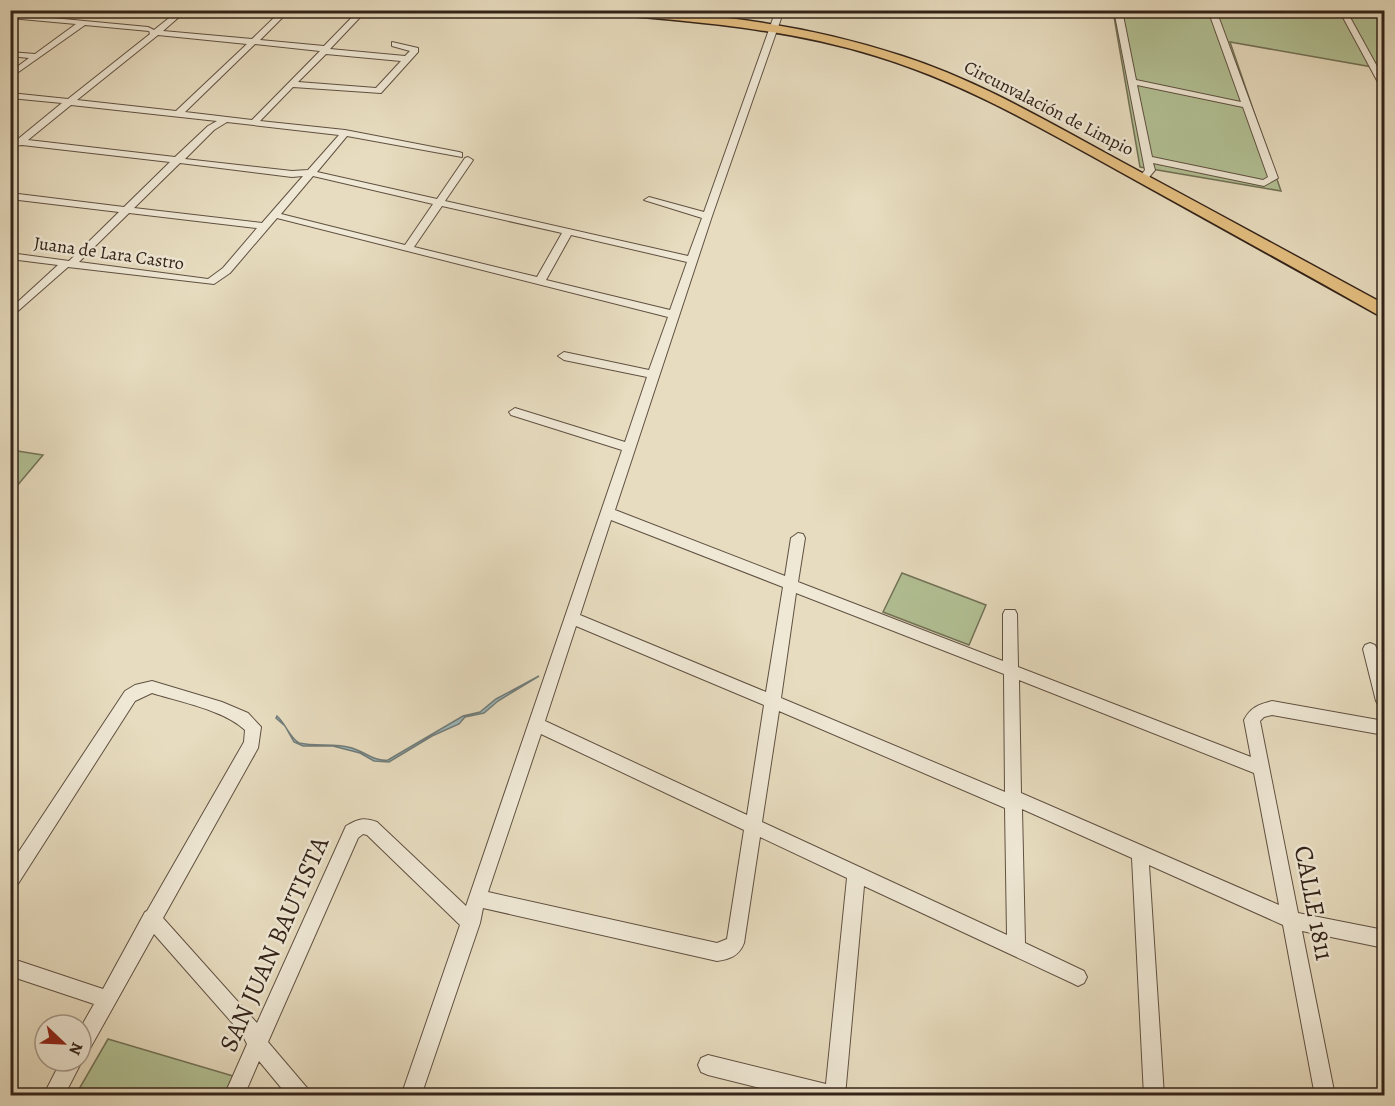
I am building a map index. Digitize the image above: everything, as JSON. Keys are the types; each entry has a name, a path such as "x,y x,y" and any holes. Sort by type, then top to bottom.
{"highway":[{"name":"Circunvalación de Limpio","path":"595,10 696,18 774,29 878,52 934,72 980,91 1384,312"}],"street":[{"path":"14,144 179,10"},
{"path":"152,31 184,10"},
{"path":"178,114 287,10"},
{"path":"255,121 364,10"},
{"path":"411,1095 471,923 707,216 780,10"},
{"path":"1118,10 1150,172 1143,179"},
{"path":"1148,159 1269,182 1273,178 1212,10"},
{"path":"1342,10 1384,86"},
{"path":"10,16 33,18 45,14 83,23 406,59"},
{"path":"10,76 83,23"},
{"path":"291,84 378,91 415,49 395,44"},
{"path":"10,54 37,57"},
{"path":"1132,82 1245,105"},
{"path":"10,95 345,133 464,157 440,201 408,248"},
{"path":"10,315 68,264 215,124 227,118"},
{"path":"10,196 262,226 345,133"},
{"path":"14,144 292,174 311,173 693,260"},
{"path":"649,200 707,216"},
{"path":"275,214 675,315"},
{"name":"Juana de Lara Castro","path":"10,256 202,283 218,279 262,226"},
{"path":"540,281 568,231"},
{"path":"564,356 654,375"},
{"path":"514,412 630,448"},
{"path":"608,513 1263,769"},
{"path":"479,899 717,952 728,950 735,943 798,538"},
{"path":"1010,614 1016,949"},
{"path":"573,618 1140,853 1292,920 1384,939"},
{"path":"1370,650 1384,701"},
{"path":"10,881 130,696 152,687 243,718 254,727 252,743 93,1023"},
{"name":"CALLE 1811","path":"1325,1095 1252,720 1258,711 1272,708 1384,728"},
{"path":"537,725 1078,977"},
{"name":"SAN JUAN BAUTISTA","path":"234,1095 352,832 361,826 371,828 471,923"},
{"path":"1140,853 1154,1095"},
{"path":"708,1065 835,1095 856,874"},
{"path":"151,918 249,1027 257,1044 301,1095"},
{"path":"10,967 106,999"},
{"path":"53,1095 65,1073"}],"green space":[{"path":"1113,11 1384,11 1384,69 1230,42 1281,191 1140,167"},
{"path":"10,450 43,455 11,493"},
{"path":"902,573 986,605 969,645 883,612"},
{"path":"108,1039 233,1076 224,1095 75,1096 88,1073 93,1073 93,1065"}],"water":[{"path":"539,676 498,701 484,713 465,717 459,724 432,736 389,762 374,761 360,753 333,746 303,746 294,742 285,726 299,743 345,747 379,760 388,760 463,716 480,712 496,699"}]}
